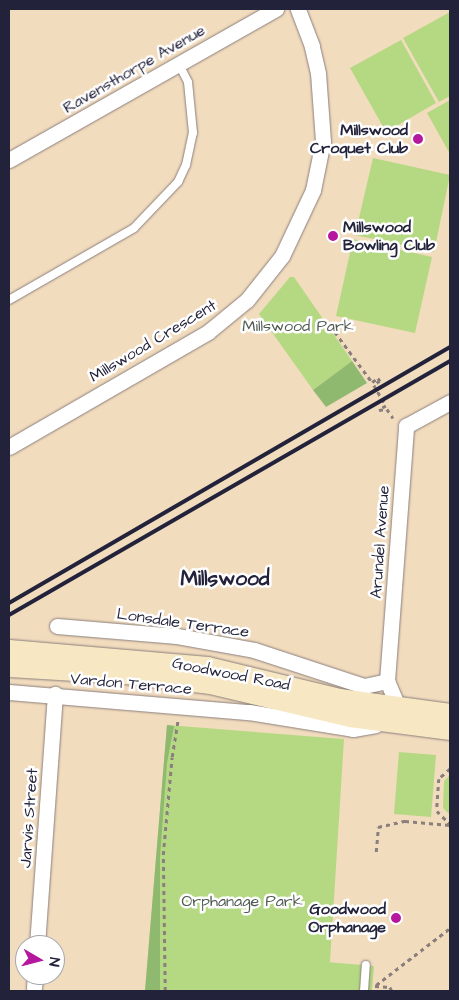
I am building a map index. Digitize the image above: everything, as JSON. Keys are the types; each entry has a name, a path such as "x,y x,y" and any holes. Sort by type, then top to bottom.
{"main road":[{"name":"Goodwood Road","path":"9,650 207,667 339,699 450,729"},
{"name":"Goodwood Road","path":"9,666 178,679 263,695 350,716 450,714"}],"street":[{"name":"Ravensthorpe Avenue","path":"9,160 276,9"},
{"name":"Millswood Crescent","path":"9,447 208,332 247,300 282,256 313,190 323,141 318,73 312,46 298,9"},
{"path":"406,426 450,402"},
{"name":"Arundel Avenue","path":"396,715 387,681 406,426"},
{"name":"Lonsdale Terrace","path":"57,626 177,636 254,650 364,686 387,681"},
{"name":"Vardon Terrace","path":"9,692 54,694 249,712 353,728 396,715"},
{"name":"Jarvis Street","path":"38,935 54,694"},
{"path":"249,712 261,707 263,695"}],"lane":[{"path":"9,300 134,228 178,182 188,158 193,126 188,82 179,64"},
{"path":"364,988 366,965"}],"path":[{"path":"335,332 372,382 378,378 380,381 374,385 386,406 381,412 387,409 397,424 406,426"},
{"path":"165,991 163,855 172,757 181,706"},
{"path":"450,769 439,780 437,811 450,824"},
{"path":"376,852 378,827 405,821 450,824"},
{"path":"375,986 450,928"},
{"path":"364,988 375,986 390,987 392,991"}],"green space":[{"path":"450,12 450,96 439,102 403,38"},
{"path":"401,40 436,103 386,132 350,68"},
{"path":"450,100 450,154 427,113"},
{"path":"373,158 450,175 434,252 355,235"},
{"path":"353,239 432,257 415,333 336,316"},
{"name":"Millswood Park","path":"290,277 294,277 352,361 313,390 259,314"},
{"path":"352,361 367,383 326,407 313,390"},
{"name":"Orphanage Park","path":"167,725 344,739 330,962 327,962 374,966 372,991 145,991"},
{"path":"167,725 174,726 167,763 160,857 160,991 145,991"},
{"path":"399,752 436,755 431,817 394,814"},
{"path":"450,775 450,815 443,808 444,781"}],"railway":[{"path":"9,603 450,347"},
{"path":"9,615 450,361"}],"place":[{"name":"Millswood Croquet Club","path":"418,139"},
{"name":"Millswood Bowling Club","path":"333,236"},
{"name":"Goodwood Orphanage","path":"396,918"}],"district":[{"name":"Millswood","path":"225,579"}]}
